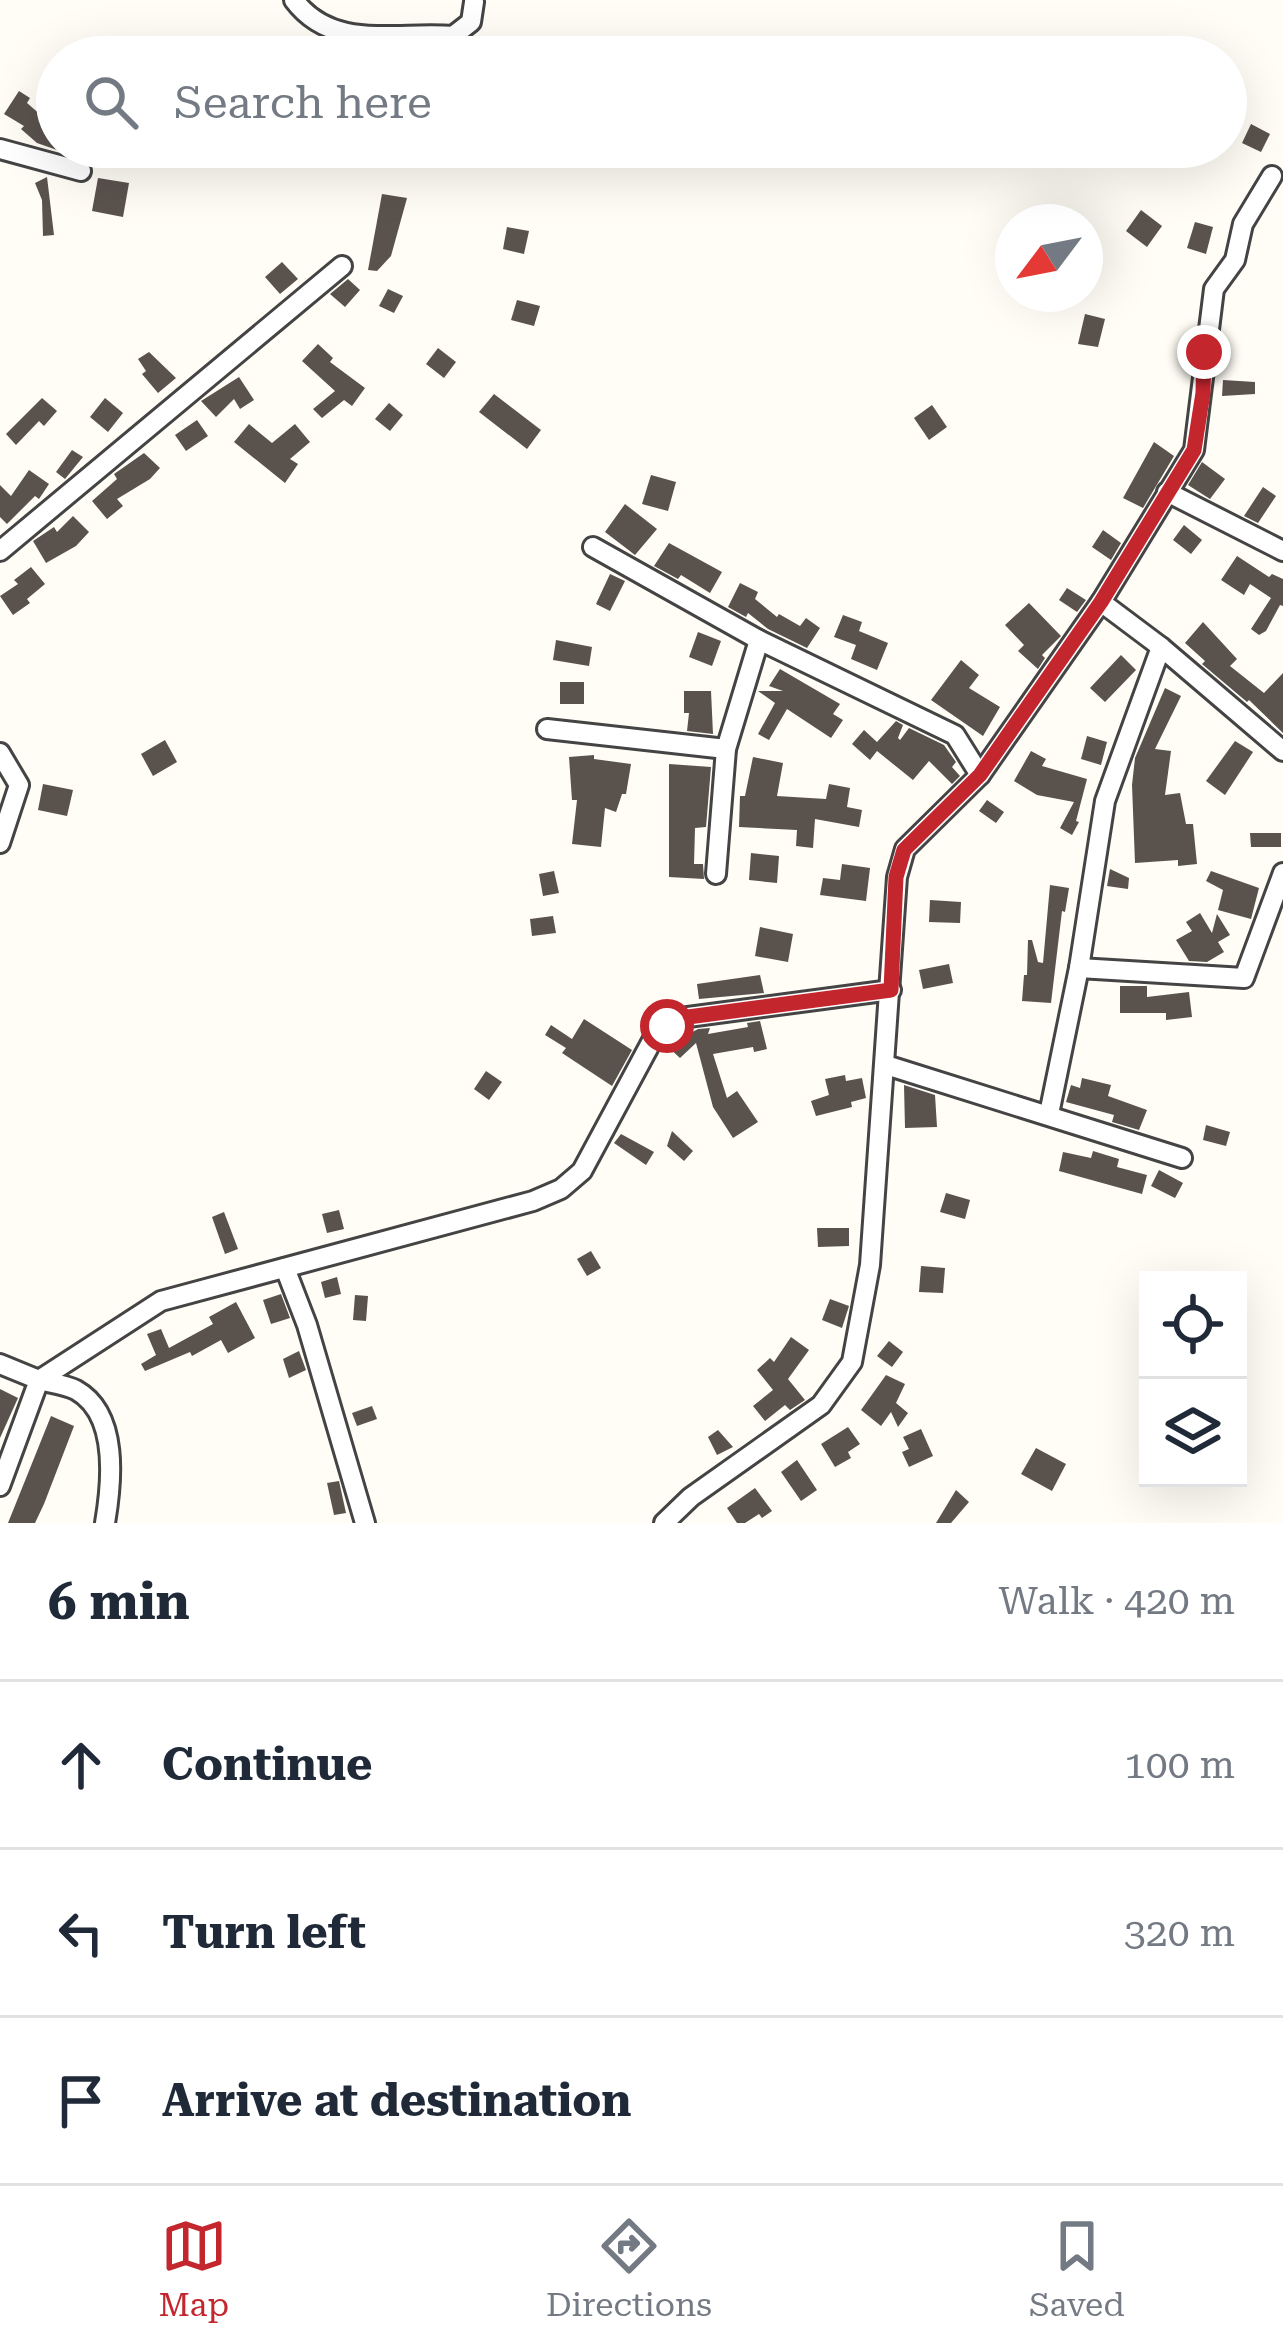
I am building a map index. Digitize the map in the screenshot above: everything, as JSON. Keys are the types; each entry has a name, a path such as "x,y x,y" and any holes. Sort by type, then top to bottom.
{"street":[{"path":"295,0 335,32 364,36"},
{"path":"398,36 453,36 471,22 474,2"},
{"path":"0,149 36,159"},
{"path":"70,168 81,171"},
{"path":"664,1523 691,1497 821,1406 852,1362 870,1265 896,877 904,850 980,775 1101,602 1194,450 1214,290 1235,260 1243,224 1271,176"},
{"path":"0,551 342,266"},
{"path":"1168,492 1283,551"},
{"path":"593,547 759,640 956,735 980,775"},
{"path":"1101,602 1283,751"},
{"path":"716,874 726,748 759,640"},
{"path":"1049,1114 1079,968 1105,801 1161,647"},
{"path":"547,729 726,748"},
{"path":"0,753 19,785 0,843"},
{"path":"1079,968 1244,978 1283,873"},
{"path":"0,1486 39,1380 161,1301 532,1201 561,1189 581,1171 652,1039 688,1017 891,990"},
{"path":"886,1065 1182,1158"},
{"path":"285,1268 307,1324 364,1523"},
{"path":"0,1364 74,1389 96,1406 110,1451 105,1523"}],"building":[{"path":"19,91 30,98 27,103 36,111 36,142 21,129 24,126 4,114"},
{"path":"1251,124 1270,134 1261,152 1247,145"},
{"path":"47,177 54,235 43,236 42,200 35,183"},
{"path":"98,178 129,183 123,217 92,211"},
{"path":"382,194 407,198 391,256 377,271 368,270"},
{"path":"1141,210 1162,226 1147,247 1126,231"},
{"path":"1195,222 1213,227 1206,254 1187,248"},
{"path":"507,227 529,231 524,254 503,249"},
{"path":"282,262 298,279 280,294 265,277"},
{"path":"348,279 360,290 345,307 330,294"},
{"path":"388,289 403,296 394,313 379,306"},
{"path":"517,300 540,306 534,326 511,320"},
{"path":"1085,314 1105,319 1098,347 1078,344"},
{"path":"318,344 333,358 330,362 365,388 352,406 344,400 322,418 313,409 335,391 302,361"},
{"path":"438,348 456,362 444,378 426,364"},
{"path":"149,352 176,378 158,393 142,374 146,371 138,359"},
{"path":"239,377 254,400 240,409 234,399 216,417 201,401"},
{"path":"1223,380 1255,382 1255,394 1222,396"},
{"path":"494,394 541,430 527,449 479,412"},
{"path":"42,398 57,411 44,426 39,421 16,445 6,434"},
{"path":"105,398 123,413 108,432 90,417"},
{"path":"389,403 403,415 390,431 375,419"},
{"path":"932,405 947,427 929,440 914,418"},
{"path":"197,420 208,436 186,451 175,435"},
{"path":"249,424 272,443 295,424 310,442 290,459 298,464 285,483 234,442"},
{"path":"1154,442 1174,456 1143,508 1123,498"},
{"path":"72,450 83,457 65,479 56,472"},
{"path":"144,453 160,468 117,499 123,506 107,519 92,501 117,479 114,474"},
{"path":"1202,462 1225,479 1210,499 1188,485"},
{"path":"29,470 49,484 39,499 35,496 7,524 0,517 0,485 11,496"},
{"path":"651,475 676,482 668,511 642,504"},
{"path":"1263,487 1276,496 1258,523 1244,516"},
{"path":"625,504 657,529 635,555 605,532"},
{"path":"73,516 89,532 76,546 46,563 33,541 54,527 57,532"},
{"path":"1184,525 1202,540 1191,554 1173,540"},
{"path":"1103,530 1121,543 1111,560 1092,547"},
{"path":"669,543 722,572 710,593 681,575 678,579 654,566"},
{"path":"1237,556 1269,577 1283,579 1283,606 1259,635 1251,629 1271,598 1250,584 1244,595 1221,580"},
{"path":"31,567 45,584 13,615 0,596"},
{"path":"610,574 625,581 610,611 596,604"},
{"path":"740,583 758,592 755,599 777,617 800,626 806,618 820,628 807,648 748,613 746,617 728,607"},
{"path":"1067,588 1086,600 1077,612 1059,600"},
{"path":"1029,603 1061,636 1042,655 1045,658 1038,669 1018,651 1024,645 1005,625"},
{"path":"843,615 862,622 859,631 888,643 877,670 851,659 856,645 834,637"},
{"path":"1203,622 1237,659 1230,666 1264,693 1283,673 1283,733 1202,664 1205,661 1185,643"},
{"path":"698,632 721,641 712,666 689,657"},
{"path":"556,640 592,647 589,666 553,660"},
{"path":"1121,655 1136,670 1105,702 1090,688"},
{"path":"961,660 979,675 969,688 1000,707 983,736 931,700"},
{"path":"780,669 840,704 833,714 843,720 831,738 787,709 769,740 758,734 775,703 758,691 783,691 769,686"},
{"path":"560,682 584,682 584,704 560,704"},
{"path":"1165,688 1181,696 1155,749 1171,751 1165,795 1180,793 1186,824 1193,824 1197,864 1178,866 1178,860 1135,863 1135,758"},
{"path":"684,691 711,691 713,734 687,731"},
{"path":"896,721 903,725 900,740 909,728 944,745 960,776 952,784 929,761 913,780 877,751 870,760 852,744 864,730 877,742"},
{"path":"1087,736 1107,742 1101,765 1081,759"},
{"path":"165,740 177,762 153,776 141,754"},
{"path":"1235,741 1253,752 1225,795 1206,781"},
{"path":"1031,751 1046,759 1042,766 1087,779 1072,835 1060,828 1074,802 1037,795 1014,781"},
{"path":"594,755 594,759 631,764 626,794 616,812 605,808 601,847 572,844 577,800 572,800 569,757"},
{"path":"753,757 783,763 777,796 826,799 829,784 850,788 847,807 862,810 859,827 815,819 813,848 796,846 797,830 739,827 740,796 745,796"},
{"path":"669,764 711,767 706,827 695,828 694,864 703,864 704,879 669,877"},
{"path":"43,784 73,790 67,816 38,810"},
{"path":"987,800 1004,812 996,823 979,811"},
{"path":"1250,833 1281,833 1281,847 1251,847"},
{"path":"751,853 779,856 777,883 749,880"},
{"path":"842,864 870,868 866,901 820,895 823,878 840,880"},
{"path":"1110,869 1129,878 1128,889 1107,886"},
{"path":"554,871 559,893 543,896 539,874"},
{"path":"1211,871 1259,888 1251,919 1218,910 1223,890 1206,881"},
{"path":"1050,885 1069,888 1051,1003 1022,1001 1028,940 1032,940 1038,962 1043,963"},
{"path":"930,900 961,902 960,923 929,922"},
{"path":"1200,913 1212,933 1217,914 1230,935 1218,942 1224,952 1207,962 1189,961 1176,940 1192,931 1186,922"},
{"path":"553,916 556,933 532,936 530,919"},
{"path":"760,927 793,934 788,962 755,956"},
{"path":"949,964 953,983 923,989 919,970"},
{"path":"760,975 764,993 699,999 697,984"},
{"path":"1120,986 1147,986 1147,997 1189,992 1192,1017 1166,1020 1166,1013 1120,1013"},
{"path":"584,1019 632,1050 612,1086 562,1053 566,1048 545,1035 551,1025 572,1039"},
{"path":"760,1021 767,1049 713,1054 727,1098 737,1091 758,1122 733,1138 713,1107 696,1043 680,1058 667,1046 698,1029 710,1028 708,1034"},
{"path":"486,1071 502,1082 489,1100 474,1089"},
{"path":"845,1075 846,1081 862,1078 866,1098 851,1102 852,1107 816,1116 811,1101 829,1095 825,1079"},
{"path":"1082,1078 1111,1085 1108,1096 1147,1110 1139,1130 1112,1122 1114,1115 1066,1102 1071,1085 1080,1088"},
{"path":"904,1085 935,1095 937,1127 905,1128"},
{"path":"1206,1125 1230,1132 1226,1146 1203,1140"},
{"path":"672,1131 693,1151 684,1161 667,1146"},
{"path":"621,1134 654,1152 646,1165 614,1143"},
{"path":"1093,1151 1119,1159 1117,1167 1147,1175 1142,1194 1059,1171 1063,1152 1091,1158"},
{"path":"1159,1170 1183,1183 1175,1198 1151,1186"},
{"path":"946,1193 970,1200 965,1219 940,1212"},
{"path":"339,1210 344,1229 327,1233 322,1214"},
{"path":"224,1212 238,1249 225,1254 212,1217"},
{"path":"817,1228 849,1228 849,1246 818,1247"},
{"path":"591,1251 601,1268 587,1276 577,1259"},
{"path":"921,1266 945,1268 943,1293 919,1292"},
{"path":"337,1277 341,1294 325,1298 321,1282"},
{"path":"281,1294 290,1318 271,1324 263,1300"},
{"path":"355,1295 368,1296 366,1321 353,1320"},
{"path":"830,1299 849,1306 842,1328 822,1320"},
{"path":"236,1302 255,1338 228,1353 221,1340 192,1356 190,1352 145,1371 141,1364 156,1355 147,1334 161,1329 169,1348 213,1324 209,1317"},
{"path":"791,1337 809,1350 788,1379 805,1400 790,1410 785,1405 765,1421 753,1406 773,1390 757,1370 770,1358 774,1362"},
{"path":"889,1341 903,1352 892,1367 877,1356"},
{"path":"299,1351 306,1370 289,1378 283,1359"},
{"path":"886,1375 905,1384 896,1403 908,1413 898,1427 891,1412 881,1426 861,1410"},
{"path":"0,1389 18,1398 0,1438"},
{"path":"372,1406 377,1419 357,1426 352,1413"},
{"path":"51,1416 74,1426 44,1504 35,1523 8,1523"},
{"path":"848,1427 860,1444 848,1452 851,1458 835,1467 821,1444"},
{"path":"921,1429 933,1456 909,1467 902,1452 909,1449 903,1437"},
{"path":"718,1430 733,1447 717,1455 708,1437"},
{"path":"1036,1448 1066,1464 1052,1491 1021,1474"},
{"path":"797,1460 817,1490 801,1501 781,1472"},
{"path":"339,1481 346,1513 334,1515 327,1483"},
{"path":"755,1488 772,1511 737,1523 727,1508"},
{"path":"956,1490 969,1502 951,1523 936,1523"}],"route":[{"path":"667,1026 688,1017 891,990 896,877 904,850 980,775 1101,602 1194,450 1204,352"}]}
